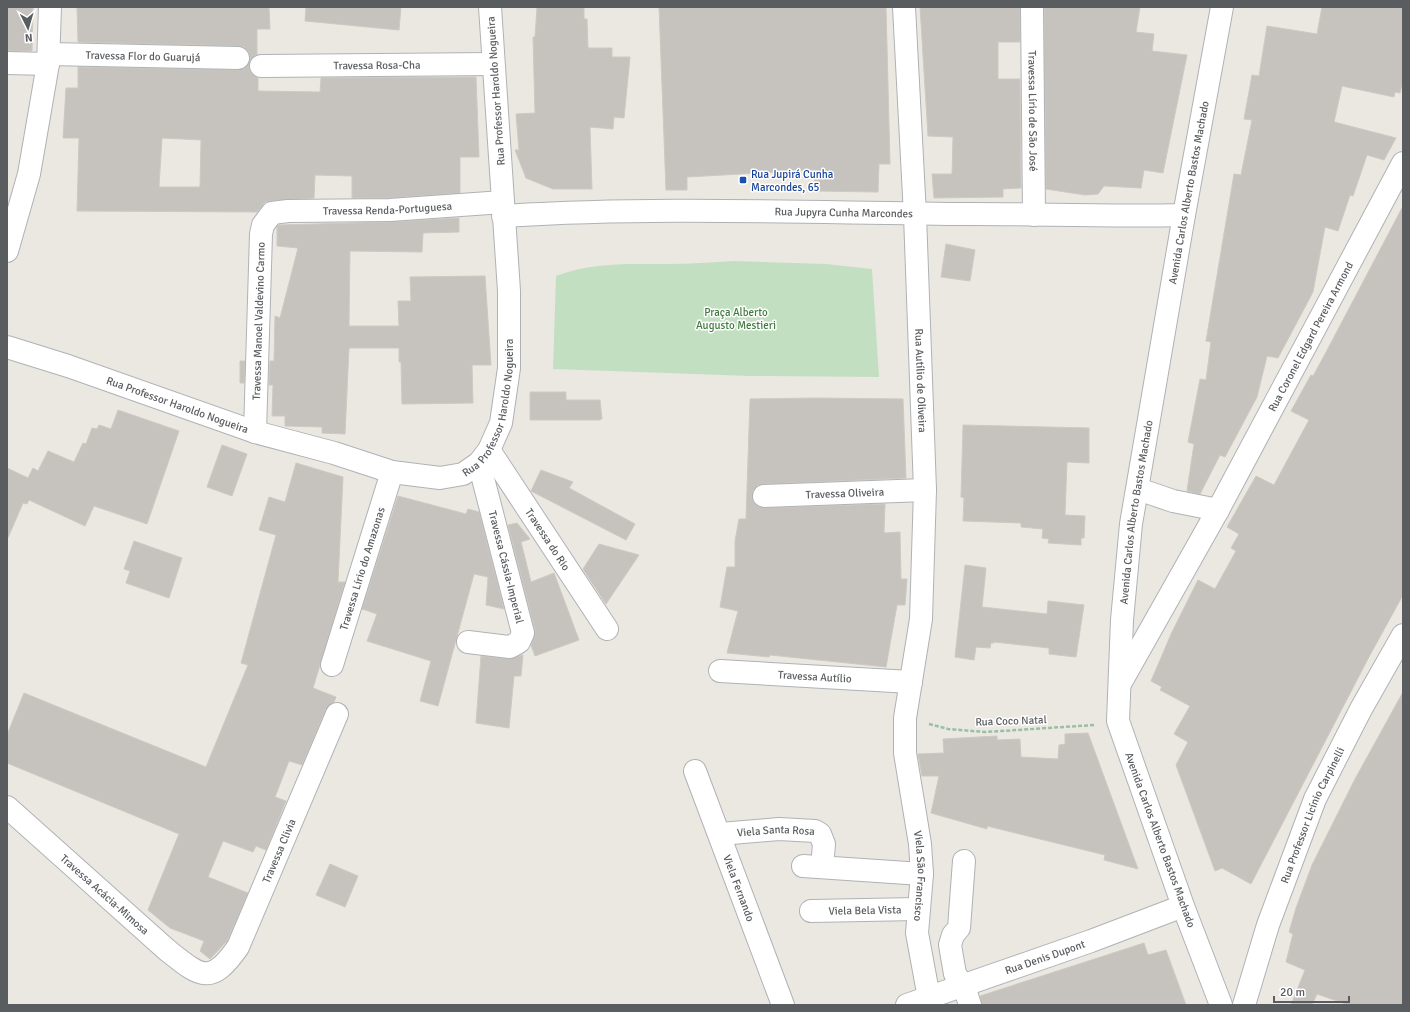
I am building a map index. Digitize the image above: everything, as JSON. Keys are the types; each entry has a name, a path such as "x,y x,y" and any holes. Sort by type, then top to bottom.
{"street":[{"path":"7,251 29,174 48,59 50,7"},
{"name":"Rua Professor Haroldo Nogueira","path":"7,347 68,366 255,432 334,453 392,472 440,478 462,474 484,456 501,423 509,368 509,291 490,7"},
{"name":"Rua Autílio de Oliveira","path":"904,7 915,215 925,490 921,618 905,718 905,754"},
{"name":"Travessa Lírio de São José","path":"1032,7 1034,215"},
{"name":"Avenida Carlos Alberto Bastos Machado","path":"1221,1005 1183,906 1118,721 1118,686 1122,613 1131,524 1184,215 1222,7"},
{"name":"Travessa Flor do Guarujá","path":"7,63 48,59 238,58"},
{"name":"Travessa Rosa-Cha","path":"261,66 493,64"},
{"name":"Rua Coronel Edgard Pereira Armond","path":"1118,686 1218,510 1403,163"},
{"name":"Rua Jupyra Cunha Marcondes","path":"503,209 673,209 915,215 1184,215"},
{"name":"Travessa Renda-Portuguesa","path":"272,213 288,211 503,209"},
{"name":"Travessa Manoel Valdevino Carmo","path":"255,432 261,234 263,225 272,213"},
{"name":"Travessa do Rio","path":"484,456 607,629"},
{"name":"Travessa Cássia-Imperial","path":"468,642 510,647 519,642 523,633 484,456"},
{"name":"Travessa Lírio do Amazonas","path":"332,665 392,472"},
{"path":"1138,489 1173,501 1218,510"},
{"name":"Travessa Oliveira","path":"764,496 925,490"},
{"name":"Rua Professor Licínio Carpinelli","path":"1244,1005 1268,925 1315,799 1361,709 1403,635"},
{"name":"Travessa Autílio","path":"720,671 911,682"},
{"name":"Travessa Clivia","path":"207,974 217,971 226,965 238,947 266,886 336,714"},
{"name":"Viela São Francisco","path":"905,754 920,844 922,874 917,933 929,998"},
{"name":"Viela Fernando","path":"695,772 720,834 783,1005"},
{"name":"Travessa Acácia-Mimosa","path":"7,807 167,950 190,969 207,974"},
{"name":"Viela Santa Rosa","path":"720,834 780,829 815,831 820,834 824,844 813,867 922,874"},
{"path":"964,861 959,928 953,935 950,945 955,974 967,996"},
{"name":"Rua Denis Dupont","path":"907,1005 929,998 967,996 1183,906"},
{"name":"Viela Bela Vista","path":"811,911 918,909"}],"path":[{"name":"Rua Coco Natal","path":"905,718 948,729 985,732 1086,726 1118,721"}],"green space":[{"name":"Praça Alberto Augusto Mestieri","path":"734,261 826,264 872,269 879,377 750,376 553,369 556,276 569,271 597,266"}],"building":[{"path":"7,7 33,7 32,51 7,51"},
{"path":"77,7 269,7 270,29 257,29 257,54 250,60 249,52 244,47 238,46 78,42"},
{"path":"306,7 401,7 399,30 305,21"},
{"path":"537,7 584,7 584,19 587,19 588,48 612,48 612,57 630,57 624,118 614,117 613,129 590,127 592,189 553,189 526,178 515,150 519,150 516,114 535,113 533,37 535,37"},
{"path":"659,7 886,7 890,164 879,164 878,192 815,191 814,170 687,177 687,190 666,190"},
{"path":"920,7 1020,7 1020,42 998,42 998,79 1020,79 1021,188 1003,189 1003,197 934,198 932,174 952,174 953,137 928,136"},
{"path":"1044,7 1140,7 1136,32 1154,34 1152,51 1187,55 1163,173 1144,170 1141,188 1104,186 1098,194 1085,195 1046,189"},
{"path":"1322,7 1403,7 1403,80 1400,93 1395,92 1394,97 1342,86 1334,122 1396,138 1384,160 1367,155 1353,196 1350,195 1338,231 1325,227 1313,292 1278,358 1267,356 1257,397 1225,457 1220,455 1200,494 1187,491 1194,444 1188,442 1200,379 1206,380 1211,342 1206,341 1234,174 1241,175 1252,120 1244,119 1252,75 1259,76 1267,26 1317,34"},
{"path":"250,61 250,72 258,78 258,91 320,92 321,78 476,77 479,157 460,157 460,193 390,198 352,198 352,176 315,175 314,198 265,202 257,212 77,211 79,138 63,138 66,88 78,88 78,67 244,69","holes":["162,138 201,140 200,187 159,187"]},
{"path":"1403,206 1403,595 1370,655 1251,884 1222,868 1215,871 1176,765 1188,742 1174,734 1190,706 1160,690 1162,687 1151,681 1172,632 1198,580 1215,589 1236,551 1231,548 1239,534 1227,527 1256,476 1274,485 1309,420 1291,411 1311,375 1313,376 1324,356"},
{"path":"459,218 459,232 423,233 422,252 350,251 349,326 399,326 398,301 411,301 410,277 485,276 491,365 472,365 473,403 402,404 401,362 399,362 399,348 349,348 345,434 322,433 322,427 285,426 285,416 272,416 273,385 269,385 270,361 274,361 275,316 280,318 298,248 277,246 277,227 279,225 390,222"},
{"path":"946,244 975,250 970,281 941,277"},
{"path":"240,361 245,361 244,383 240,383"},
{"path":"530,392 566,392 566,400 600,400 602,419 530,420"},
{"path":"750,399 903,399 906,478 764,484 758,485 753,490 752,497 754,503 758,507 764,508 885,504 884,533 900,532 901,579 907,579 905,605 897,605 886,667 770,655 769,657 727,653 738,611 720,607 727,567 735,567 735,541 739,519 746,519"},
{"path":"118,410 179,431 147,524 94,506 85,526 29,500 27,504 23,503 7,540 7,468 28,478 33,468 38,471 48,451 74,462 83,443 86,444 92,428 97,429 99,425 111,429"},
{"path":"963,425 1089,428 1089,463 1067,462 1065,515 1085,516 1084,538 1081,538 1081,545 1048,543 1049,539 1042,538 1043,529 1021,527 1021,523 963,521 964,498 961,497"},
{"path":"222,445 247,454 232,496 207,487"},
{"path":"296,463 343,477 338,582 345,582 313,688 336,697 334,702 326,709 302,765 289,761 275,797 286,801 266,850 256,846 253,852 223,841 208,877 248,893 227,941 210,959 200,951 204,941 170,928 148,910 179,834 7,763 7,735 24,693 206,767 248,665 241,663 276,535 259,530 269,497 285,502"},
{"path":"541,470 573,482 569,488 635,524 626,540 531,491"},
{"path":"398,496 466,514 468,509 479,512 504,609 486,605 488,577 474,574 438,706 420,701 431,661 367,641 377,614 362,609"},
{"path":"517,523 530,539 521,542 531,582 554,573 579,640 535,656 531,645 535,630 508,525"},
{"path":"134,541 182,558 169,598 126,583 130,571 124,569"},
{"path":"599,544 639,555 606,604 583,569"},
{"path":"965,565 986,568 982,607 1047,614 1048,601 1084,605 1076,657 1049,654 1049,648 994,642 991,643 990,648 976,647 974,660 955,657"},
{"path":"523,655 521,676 514,676 509,728 476,723 481,656 509,659"},
{"path":"1403,692 1403,1005 1349,1005 1317,994 1312,1005 1291,1005 1305,970 1286,962 1293,934 1289,932 1296,908 1312,865 1355,779"},
{"path":"1088,733 1138,869 1104,860 1105,855 987,826 987,829 931,813 939,776 922,776 918,754 944,753 943,739 997,736 997,740 1020,739 1021,757 1058,759 1059,745 1065,744 1065,734"},
{"path":"330,864 358,876 345,907 316,895"},
{"path":"1144,943 1148,955 1166,950 1186,1005 982,1005 980,996"}],"place":[{"name":"Rua Jupirá Cunha Marcondes, 65","path":"743,180"}]}
